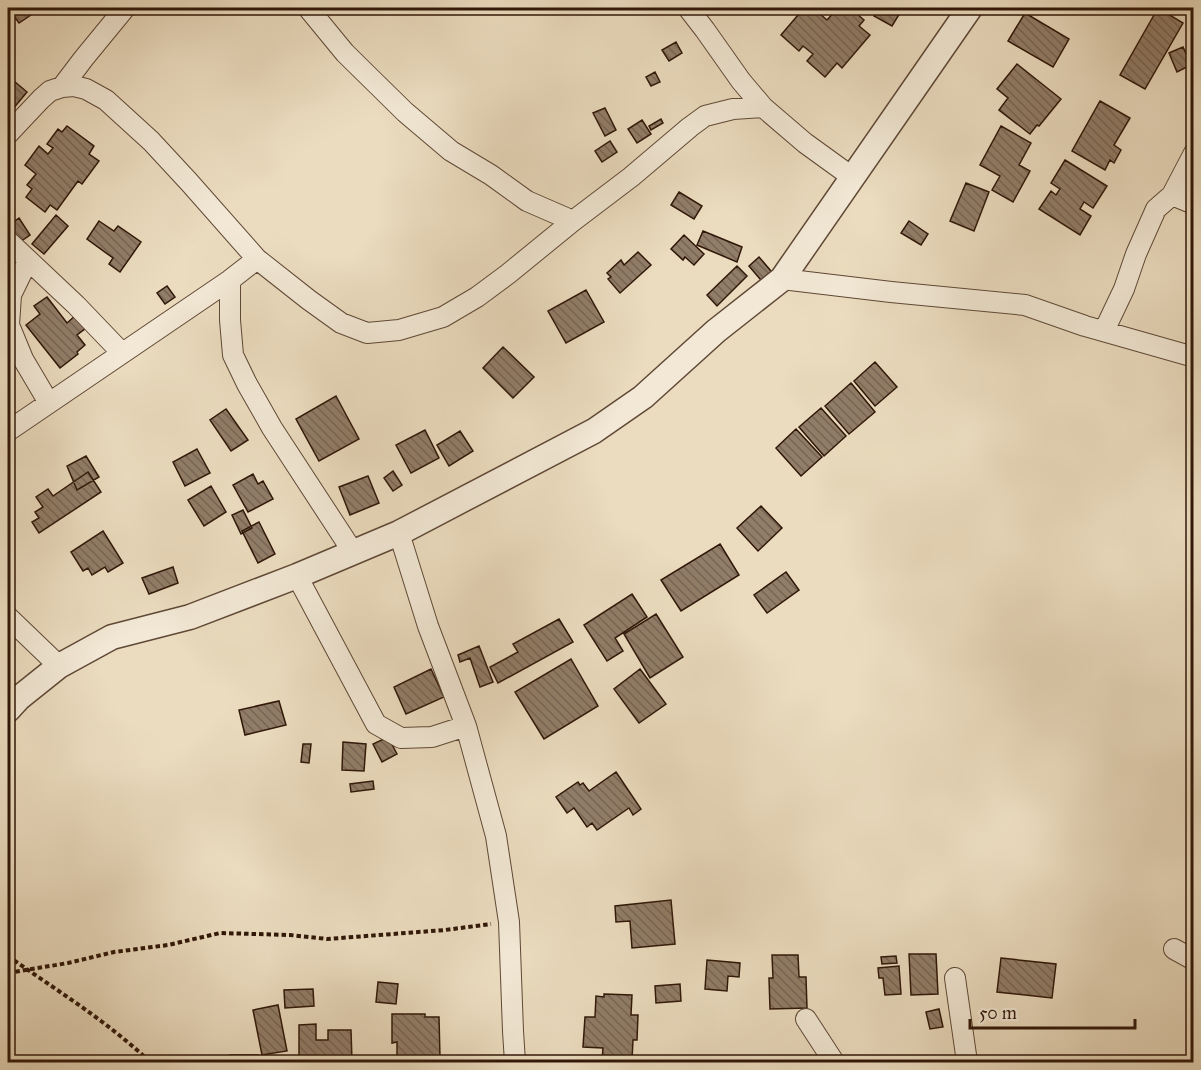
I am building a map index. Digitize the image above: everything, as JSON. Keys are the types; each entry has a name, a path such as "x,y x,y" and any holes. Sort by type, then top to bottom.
{"street":[{"path":"62,87 125,8"},
{"path":"308,8 345,53 405,112 451,151 527,201 573,221"},
{"path":"688,8 741,81 763,107 805,143 852,177"},
{"path":"8,710 58,666 112,637 190,617 297,576 399,533 594,431 643,397 716,331 782,279 970,8"},
{"path":"8,134 41,99 62,87 74,86 86,89 106,100 151,141 257,259 341,323 367,333 399,330 443,317 477,297 705,116 733,109 763,107"},
{"path":"1104,331 1124,289 1155,209 1172,195 1194,153"},
{"path":"1172,195 1194,204"},
{"path":"8,241 76,305 122,353"},
{"path":"8,431 230,280 257,259"},
{"path":"28,261 11,295 9,325 23,358 48,403"},
{"path":"782,279 1025,304 1085,326 1194,357"},
{"path":"230,280 233,355 272,428 353,552"},
{"path":"399,533 428,626 466,726 496,836 509,922 515,1062"},
{"path":"297,576 376,724 401,738 432,736 466,726"},
{"path":"8,617 58,666"},
{"path":"1174,949 1194,960"},
{"path":"955,978 967,1062"},
{"path":"806,1019 834,1062"}],"path":[{"path":"8,973 68,963 114,952 168,945 220,933 290,935 327,939 445,930 509,922"},
{"path":"8,956 75,1001 144,1060 150,1062"}],"building":[{"path":"18,8 34,8 37,11 19,23 11,12"},
{"path":"804,8 813,8 827,20 838,8 850,8 864,20 859,26 870,35 842,68 837,63 825,77 807,61 813,54 803,46 799,51 781,35"},
{"path":"879,8 903,8 892,26 874,16"},
{"path":"1158,8 1183,23 1145,89 1120,75"},
{"path":"1025,13 1069,39 1053,67 1008,41"},
{"path":"676,42 682,53 669,61 662,50"},
{"path":"1183,47 1191,65 1177,72 1169,53"},
{"path":"1017,64 1061,99 1030,134 999,110 1008,98 997,89"},
{"path":"655,72 660,82 651,86 646,77"},
{"path":"8,76 27,92 12,110 8,107"},
{"path":"1100,101 1130,118 1114,145 1121,150 1114,163 1110,160 1105,170 1072,151"},
{"path":"605,108 616,130 605,136 593,113"},
{"path":"661,119 663,123 651,130 649,126"},
{"path":"642,120 651,134 637,143 628,129"},
{"path":"67,126 94,146 89,154 99,161 82,184 78,181 57,210 50,205 45,212 26,197 32,189 27,185 36,174 25,165 39,146 48,154 53,148 47,144 58,129 62,132"},
{"path":"1001,126 1031,143 1019,165 1030,171 1013,202 992,190 1000,176 980,165"},
{"path":"610,141 617,152 602,162 595,151"},
{"path":"1065,160 1107,186 1093,208 1084,202 1080,209 1091,216 1080,235 1039,209 1051,191 1056,195 1060,189 1051,183"},
{"path":"966,183 989,192 974,231 950,221"},
{"path":"679,192 702,206 694,219 671,205"},
{"path":"56,215 68,226 44,254 32,244"},
{"path":"19,218 30,235 17,244 8,231 8,226"},
{"path":"99,221 114,231 118,226 141,242 120,272 109,264 113,258 87,239"},
{"path":"909,221 928,234 921,245 901,233"},
{"path":"703,231 742,247 737,262 697,245"},
{"path":"684,235 704,254 694,265 685,257 683,260 671,249"},
{"path":"638,252 651,265 620,293 608,279 611,277 607,273 621,260 624,265"},
{"path":"759,257 776,277 766,286 749,266"},
{"path":"737,266 747,276 717,306 707,295"},
{"path":"167,286 175,297 165,304 157,293"},
{"path":"586,290 604,322 566,343 548,311"},
{"path":"47,297 67,323 76,315 86,328 77,335 85,345 77,352 78,354 60,368 26,325 40,314 34,306"},
{"path":"503,347 534,377 513,398 483,368"},
{"path":"875,362 897,387 875,406 854,381"},
{"path":"851,383 875,412 849,434 825,406"},
{"path":"336,396 359,439 319,461 296,419"},
{"path":"821,408 846,436 824,456 799,427"},
{"path":"226,409 248,440 231,451 210,420"},
{"path":"796,429 822,457 801,476 776,448"},
{"path":"425,430 439,458 411,473 396,445"},
{"path":"460,431 473,451 449,466 437,445"},
{"path":"197,449 210,473 185,486 173,462"},
{"path":"86,456 99,477 77,490 67,466"},
{"path":"393,471 402,485 393,491 384,478"},
{"path":"88,472 101,492 39,533 32,522 39,518 35,512 43,507 36,497 48,489 53,496"},
{"path":"253,474 258,484 263,481 273,499 248,512 233,485"},
{"path":"368,476 379,503 350,515 339,487"},
{"path":"211,486 226,512 204,526 188,500"},
{"path":"761,506 782,528 758,551 737,528"},
{"path":"243,510 252,528 241,534 232,515"},
{"path":"259,522 275,554 258,563 242,531"},
{"path":"103,531 123,563 108,572 105,567 92,575 88,568 83,571 71,552"},
{"path":"720,544 739,575 681,611 661,580"},
{"path":"173,567 178,583 149,594 142,578"},
{"path":"786,572 799,590 767,613 754,595"},
{"path":"632,594 647,617 615,638 623,651 607,661 584,625"},
{"path":"656,614 683,657 650,678 624,634"},
{"path":"559,619 573,642 498,683 490,667 518,652 513,644"},
{"path":"479,646 493,682 480,687 470,658 460,662 458,655"},
{"path":"571,659 598,706 544,739 515,692"},
{"path":"431,669 444,697 406,714 394,687"},
{"path":"640,669 666,704 639,723 614,689"},
{"path":"279,701 286,725 245,735 239,710"},
{"path":"388,737 397,754 382,762 373,744"},
{"path":"343,742 366,744 364,771 342,770"},
{"path":"303,744 311,744 309,763 301,762"},
{"path":"616,772 641,809 633,815 629,808 597,830 592,823 587,827 574,808 567,813 556,797 578,782 580,785 583,783 589,791"},
{"path":"373,781 374,789 351,792 350,784"},
{"path":"671,900 675,944 632,948 630,921 616,922 615,906"},
{"path":"909,954 936,954 938,994 911,995"},
{"path":"772,955 798,955 799,977 806,977 807,1008 770,1009 769,978 773,978"},
{"path":"896,956 897,963 882,964 881,957"},
{"path":"1001,958 1056,964 1052,998 997,992"},
{"path":"707,960 740,963 739,977 728,976 727,991 705,989"},
{"path":"899,966 901,994 885,995 883,978 879,978 878,968"},
{"path":"378,982 398,984 396,1004 376,1002"},
{"path":"680,984 681,1001 656,1003 655,986"},
{"path":"313,989 314,1006 285,1008 284,990"},
{"path":"604,994 632,995 631,1015 638,1015 637,1040 633,1040 632,1060 602,1060 603,1048 583,1047 585,1017 595,1017 596,996 604,997"},
{"path":"278,1005 287,1051 262,1055 253,1010"},
{"path":"939,1009 943,1027 930,1029 926,1012"},
{"path":"392,1014 425,1014 425,1017 439,1017 440,1058 397,1058 397,1042 392,1043"},
{"path":"316,1024 316,1040 328,1040 328,1030 351,1030 352,1062 299,1062 299,1025"},
{"path":"230,1055 258,1055 258,1062 230,1062"}]}
